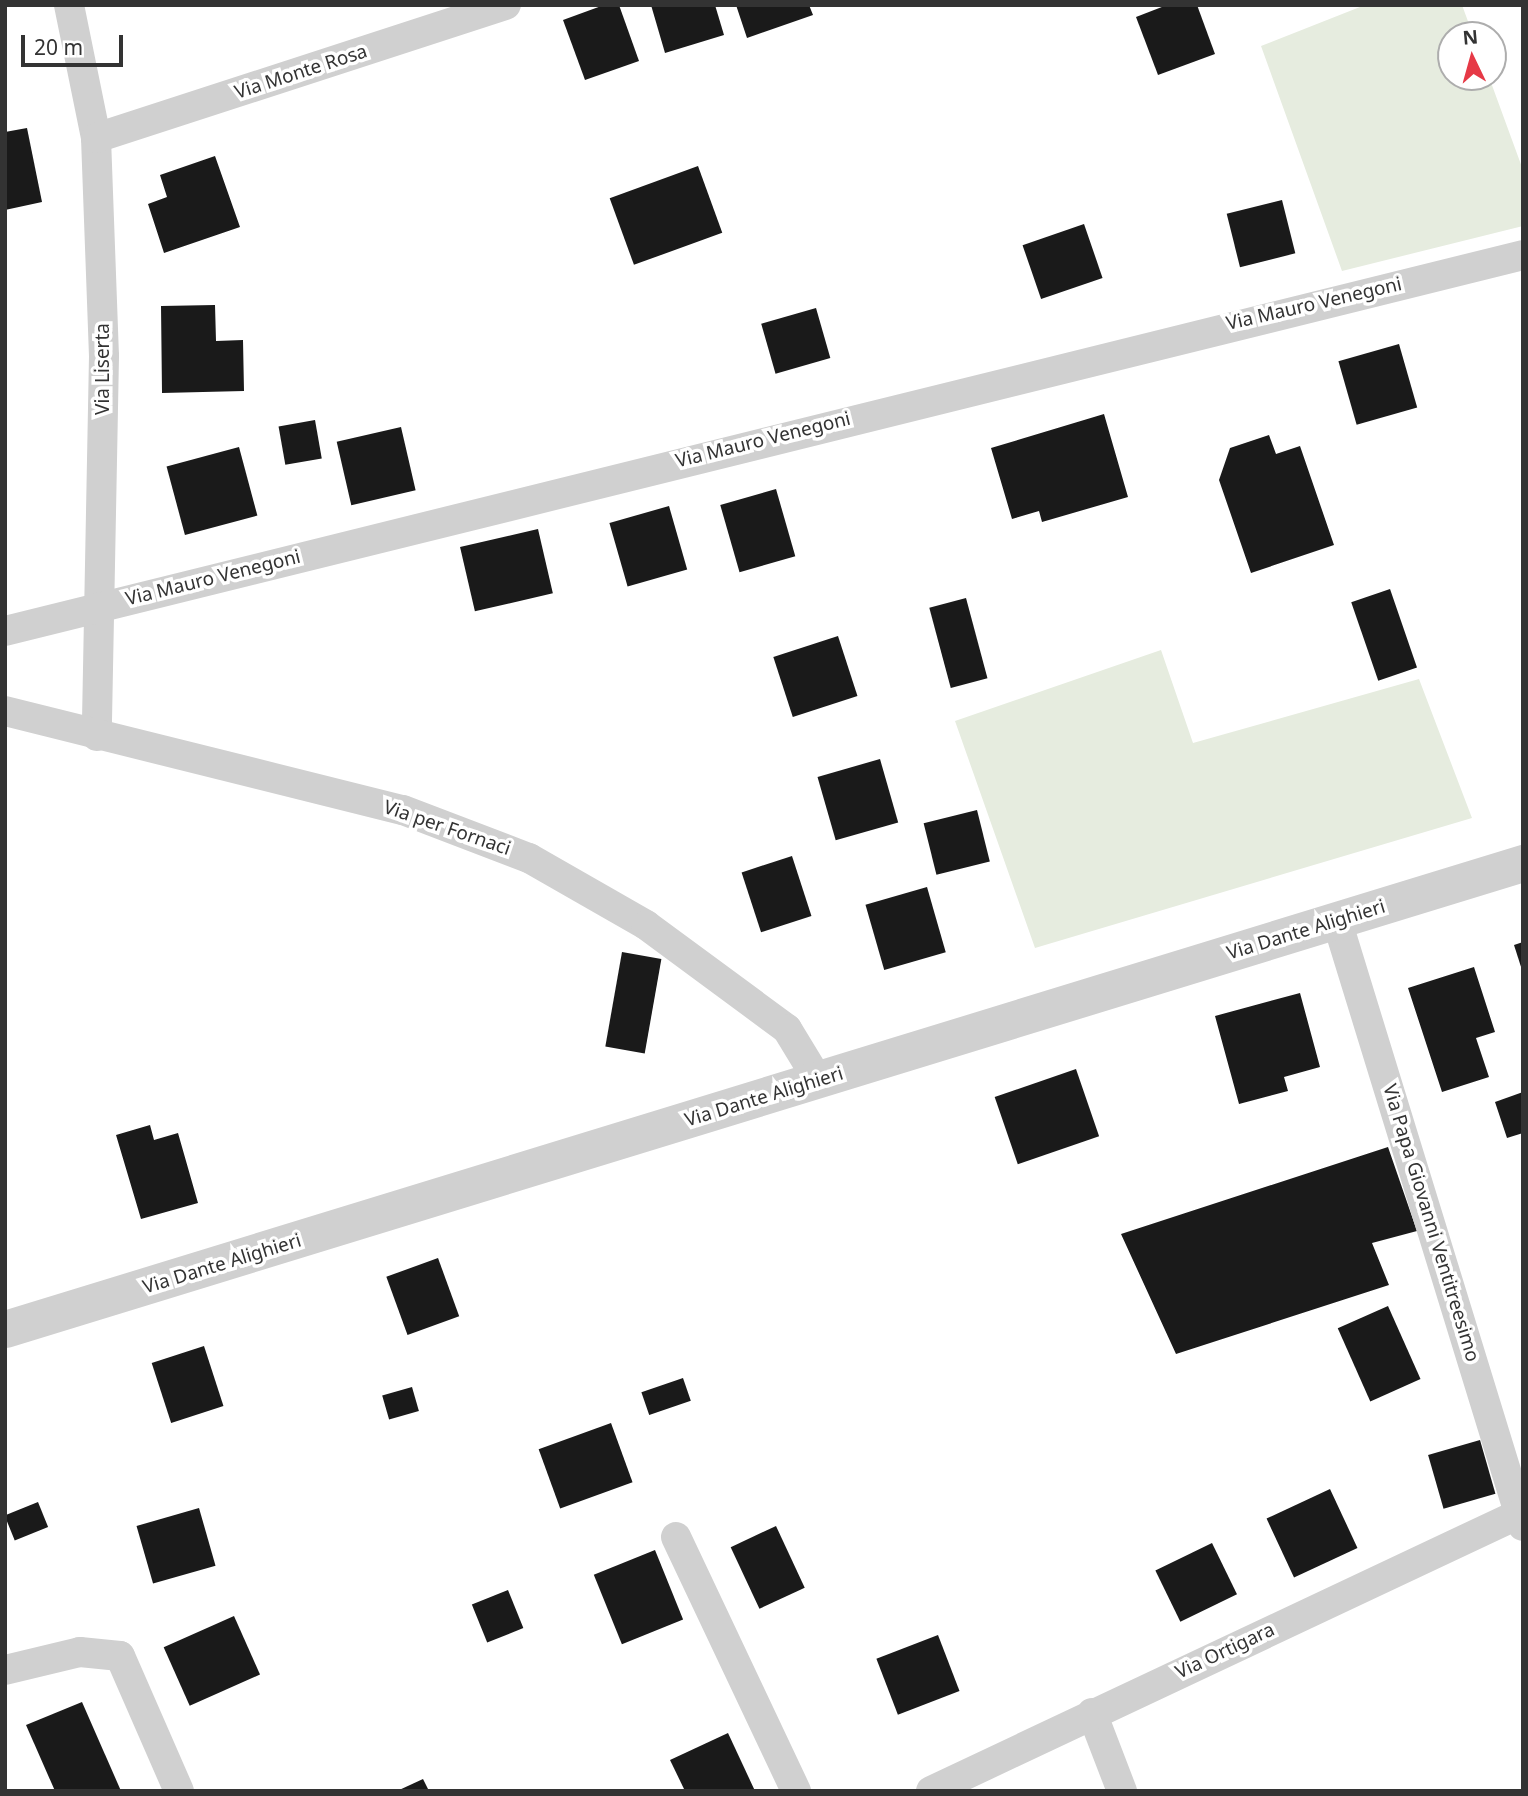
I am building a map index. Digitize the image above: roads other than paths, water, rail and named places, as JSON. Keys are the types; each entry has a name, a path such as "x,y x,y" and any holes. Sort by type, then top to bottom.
{"street":[{"name":"Via Liserta","path":"69,5 96,138 104,355 97,736"},
{"name":"Via Monte Rosa","path":"96,138 506,5"},
{"name":"Via Mauro Venegoni","path":"5,631 1523,255"},
{"name":"Via per Fornaci","path":"5,711 403,810 529,858 646,925 787,1029 818,1080"},
{"name":"Via Dante Alighieri","path":"5,1329 1523,863"},
{"name":"Via Papa Giovanni Ventitreesimo","path":"1337,920 1522,1517"},
{"name":"Via Ortigara","path":"931,1791 1092,1713 1522,1517"},
{"path":"676,1537 796,1791"},
{"path":"5,1670 80,1652 120,1656 179,1791"},
{"path":"1092,1713 1122,1791"}]}
